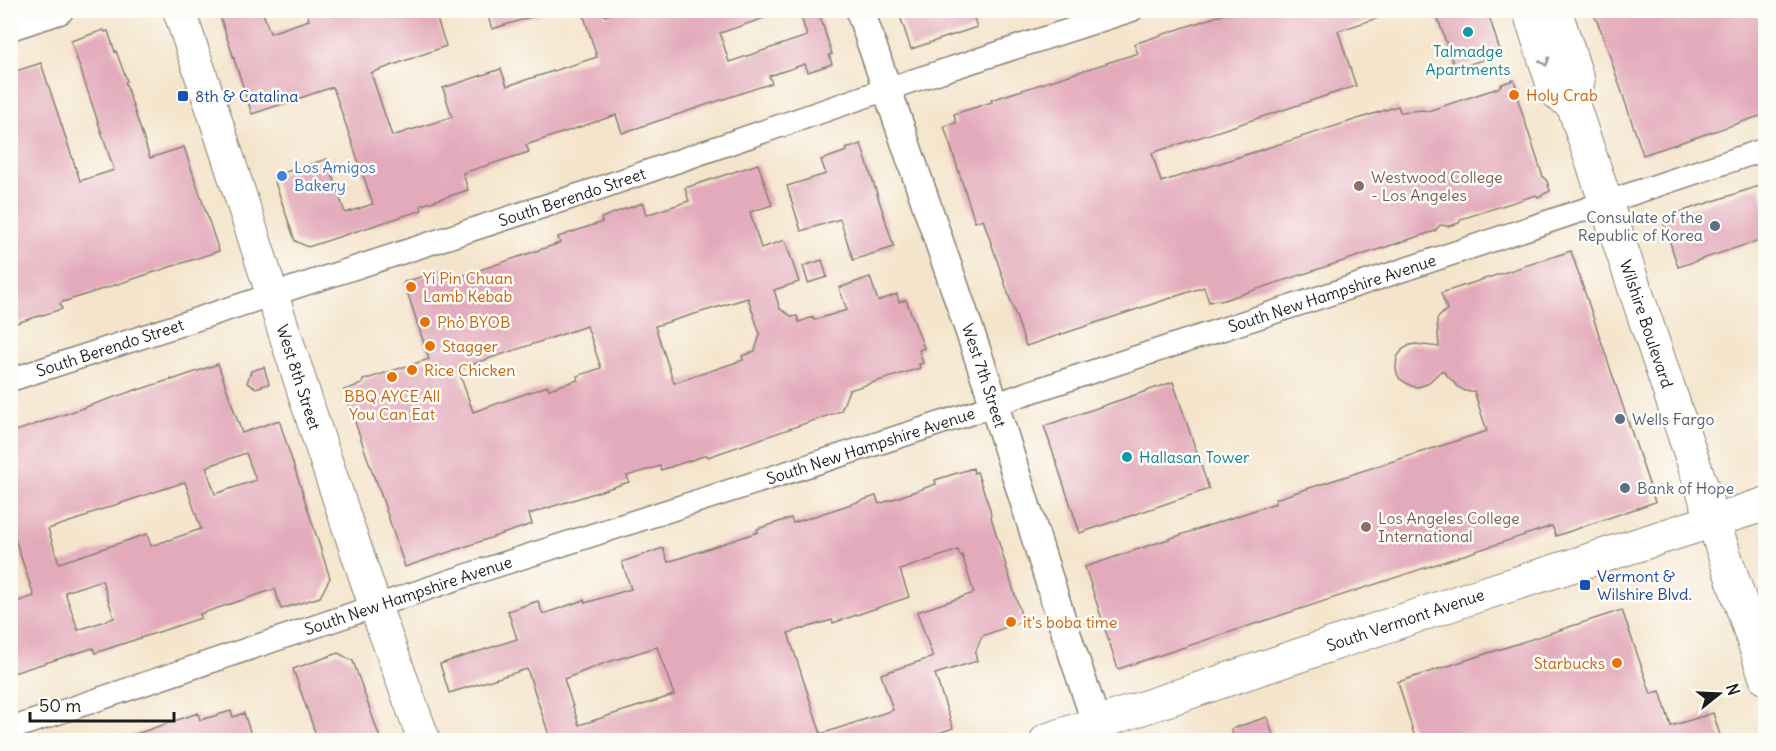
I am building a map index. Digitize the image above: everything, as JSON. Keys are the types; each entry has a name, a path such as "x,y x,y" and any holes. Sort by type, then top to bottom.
{"main road":[{"name":"West 8th Street","path":"179,10 322,449 424,741"},
{"name":"Wilshire Boulevard","path":"1529,10 1555,91 1573,105"},
{"name":"Wilshire Boulevard","path":"1555,10 1578,81 1573,105 1766,678"},
{"name":"South Vermont Avenue","path":"1047,741 1099,732 1470,598 1766,504"}],"street":[{"path":"10,26 58,10"},
{"name":"West 7th Street","path":"860,10 987,382 1099,732"},
{"name":"South Berendo Street","path":"10,380 605,186 887,89 1132,10"},
{"name":"South New Hampshire Avenue","path":"10,729 375,606 993,406 1766,149"}],"building":[{"path":"218,10 262,10 270,33 309,20 306,10 434,10 446,46 371,73 392,136 452,117 443,88 501,69 507,86 597,57 582,10 604,10 605,16 623,10 779,10 779,13 720,33 729,62 807,36 799,10 818,10 832,54 829,55 832,64 808,72 805,64 769,76 772,83 622,133 616,115 526,145 529,152 463,173 468,190 421,205 422,210 308,247 295,241 273,176 327,159 345,213 373,204 333,87 252,114"},
{"path":"486,10 540,10 541,14 492,29"},
{"path":"898,10 971,10 977,27 911,49"},
{"path":"1236,10 1389,10 1390,14 1338,31 1356,86 1152,153 1161,182 1398,106 1400,112 1428,111 1498,88 1514,80 1518,100 1543,177 1550,191 1538,197 1536,195 1461,219 1459,223 1448,226 1440,225 1435,231 1221,301 1209,302 1204,287 1026,346 983,219 975,222 944,126 956,123 954,114 1138,53 1134,44"},
{"name":"Talmadge Apartments","path":"1435,10 1487,10 1501,54 1455,69"},
{"path":"1592,10 1766,10 1766,114 1643,155 1602,33"},
{"path":"104,30 108,31 127,81 125,82 150,158 184,147 219,251 60,303 62,309 10,325 10,73 41,63 80,181 114,170 71,41"},
{"path":"861,144 894,247 853,260 840,219 801,231 787,186 826,174 821,160"},
{"path":"758,164 772,205 750,212 761,248 785,240 799,282 774,290 780,309 793,317 797,316 799,322 847,310 839,288 870,277 878,301 897,294 899,302 906,300 924,348 919,350 923,363 919,364 920,368 849,390 841,411 708,457 707,455 661,470 660,466 627,476 629,482 529,514 532,524 405,567 344,390 362,384 363,380 429,359 404,282 446,269 450,280 560,243 558,237 602,222 601,218 643,203 646,215 689,201 685,188","holes":["748,298 760,334 755,351 742,356 743,360 674,383 655,326","587,326 601,368 577,376 578,380 549,389 548,386 473,412 458,369"]},
{"name":"Consulate of the Republic of Korea","path":"1759,186 1766,207 1766,238 1678,267 1662,218"},
{"name":"Los Angeles College International","path":"1571,251 1655,502 1556,536 1552,526 1118,669 1085,567 1276,503 1275,499 1487,431 1474,391 1465,391 1458,387 1442,370 1427,384 1418,387 1411,386 1400,379 1397,374 1397,357 1403,349 1410,345 1439,347 1437,319 1447,309 1441,293"},
{"path":"822,260 827,277 808,283 803,266"},
{"path":"218,364 242,433 279,420 330,578 320,597 281,609 275,589 200,614 201,618 95,653 93,648 10,674 10,627 15,626 10,604 34,596 14,536 10,537 10,433 138,389","holes":["246,453 256,480 215,494 206,467","185,482 201,529 151,546 147,534 59,563 48,529 88,516 88,514","102,580 114,618 78,630 65,592"]},
{"path":"264,367 269,384 256,388 247,383 251,371"},
{"name":"Hallasan Tower","path":"1173,382 1209,489 1080,533 1044,426"},
{"path":"973,468 974,473 977,472 1023,621 982,636 975,653 977,661 935,674 953,728 916,741 543,741 543,737 549,735 527,669 449,693 440,664 517,639 508,611 538,601 543,614 584,600 585,603 631,589 622,562 663,548 668,562 758,532 757,529 791,518 793,523 876,496 879,504 936,484 935,480","holes":["958,550 960,556 962,555 974,593 917,612 933,657 881,674 893,710 821,734 788,633 832,620 833,623 909,597 900,570","657,647 674,695 579,725 564,679"]},
{"path":"1622,610 1651,694 1660,691 1671,726 1713,713 1722,741 1416,741 1398,682"},
{"path":"338,653 353,661 381,741 318,741 293,669"},
{"path":"231,711 233,717 244,713 253,741 127,741 127,737 198,713 200,720"},
{"path":"1267,717 1275,741 1235,741 1231,729"}],"place":[{"name":"Talmadge Apartments","path":"1468,32"},
{"name":"Holy Crab","path":"1514,95"},
{"name":"8th & Catalina","path":"183,96"},
{"name":"Los Amigos Bakery","path":"282,176"},
{"name":"Westwood College - Los Angeles","path":"1359,186"},
{"name":"Consulate of the Republic of Korea","path":"1715,226"},
{"name":"Yi Pin Chuan Lamb Kebab","path":"411,287"},
{"name":"Phò BYOB","path":"425,322"},
{"name":"Stagger","path":"430,346"},
{"name":"Rice Chicken","path":"412,370"},
{"name":"BBQ AYCE All You Can Eat","path":"392,377"},
{"name":"Wells Fargo","path":"1620,419"},
{"name":"Hallasan Tower","path":"1127,457"},
{"name":"Bank of Hope","path":"1625,488"},
{"name":"Los Angeles College International","path":"1366,527"},
{"name":"Vermont & Wilshire Blvd.","path":"1585,585"},
{"name":"it's boba time","path":"1011,622"},
{"name":"Starbucks","path":"1617,663"}]}
